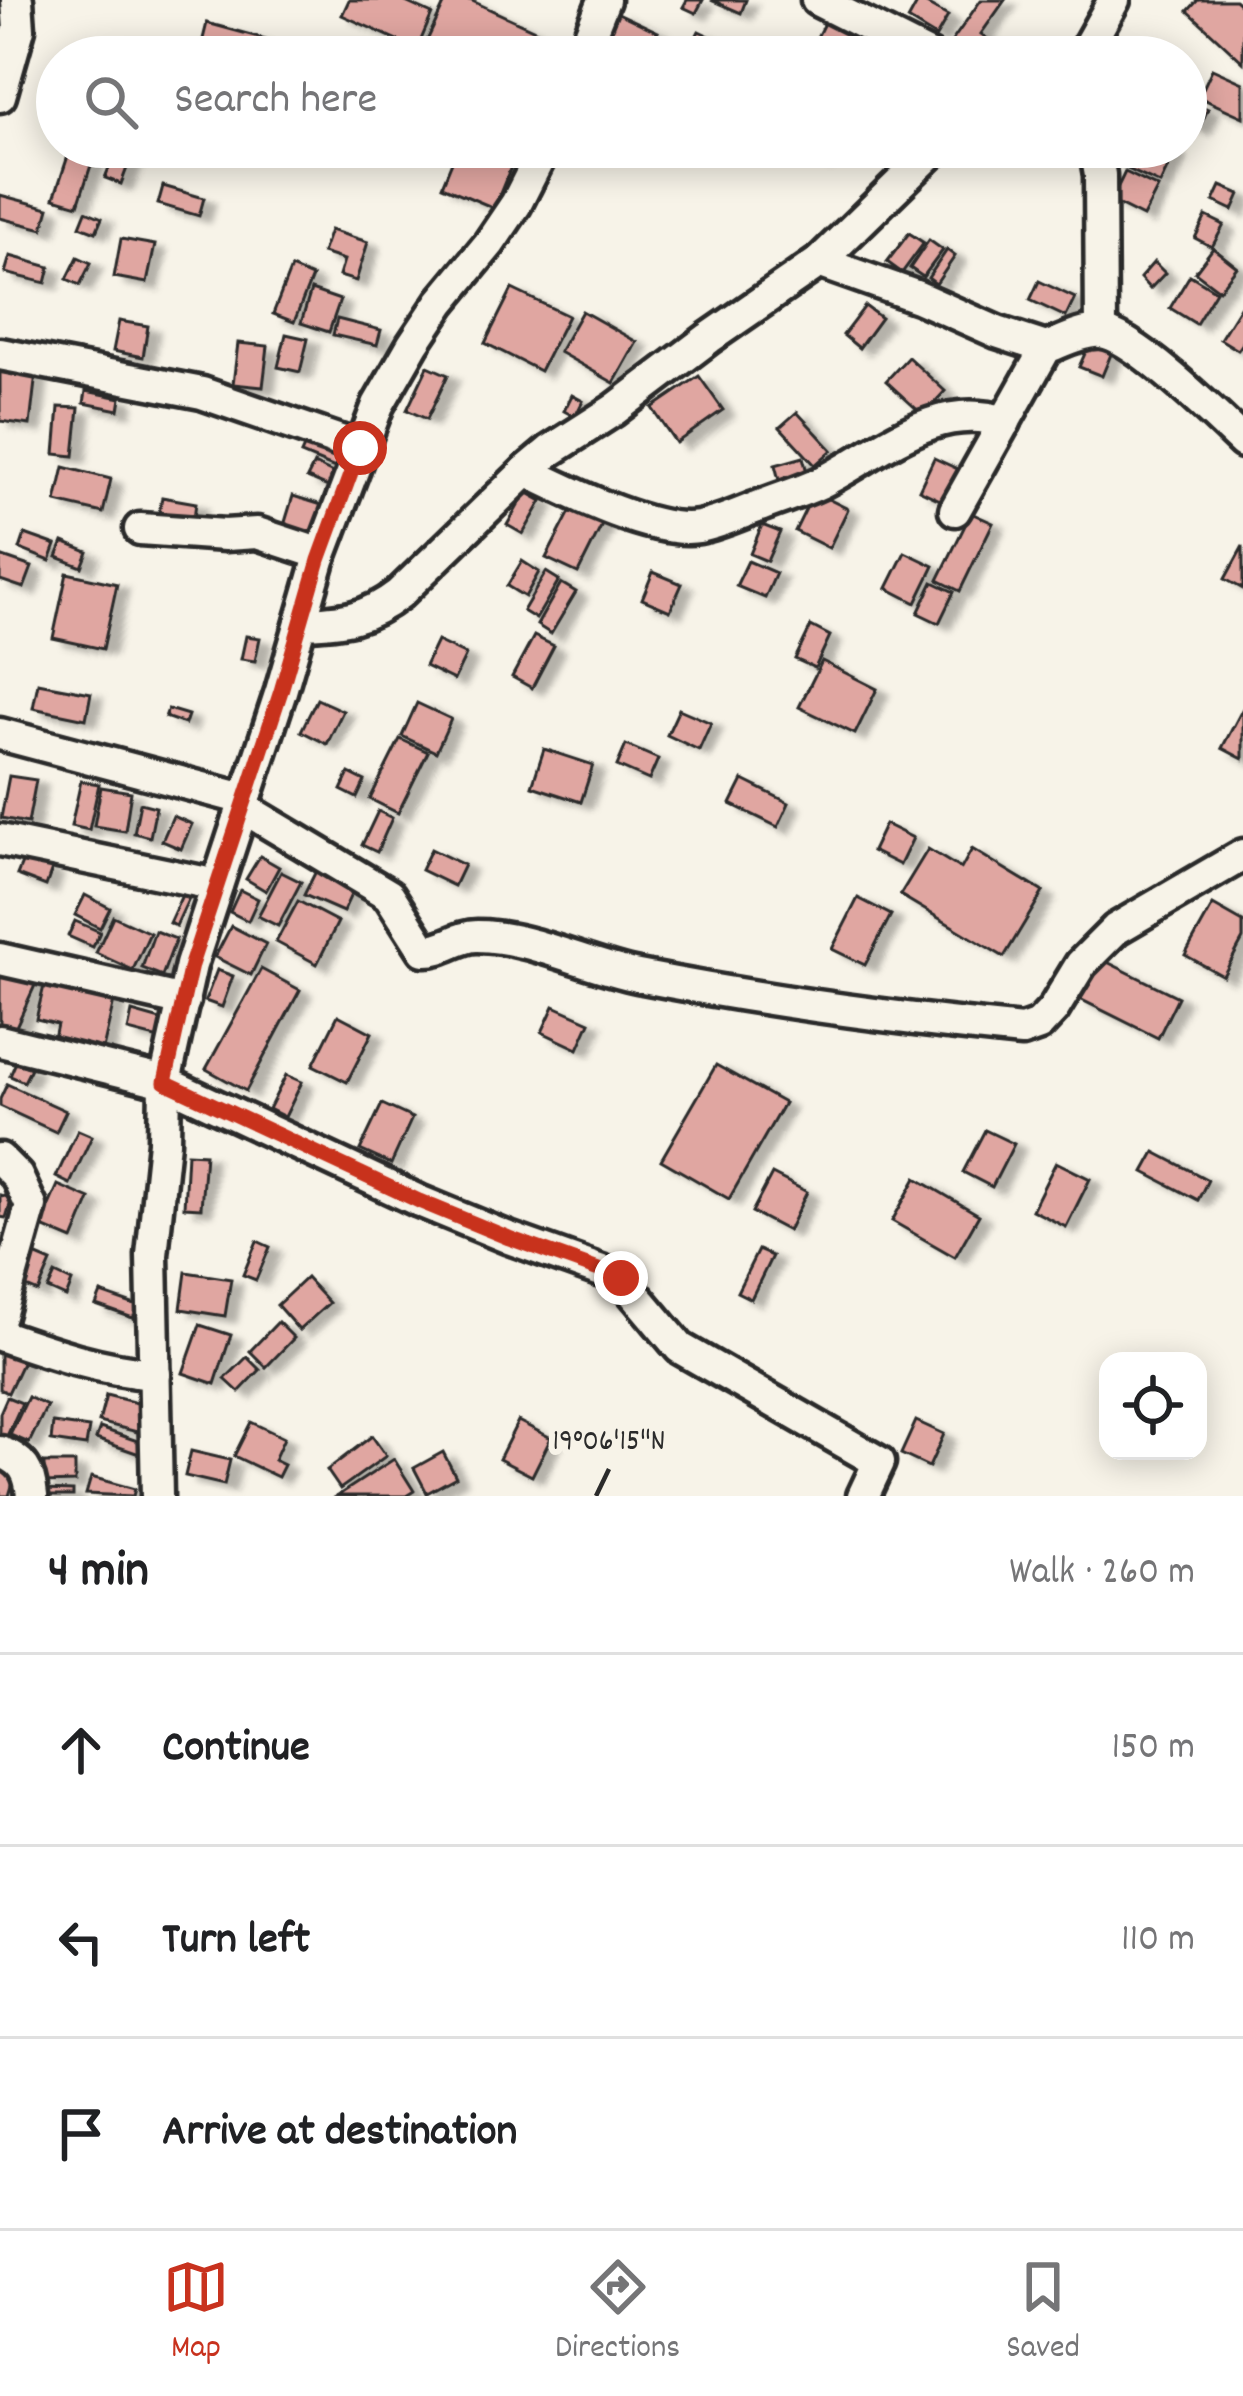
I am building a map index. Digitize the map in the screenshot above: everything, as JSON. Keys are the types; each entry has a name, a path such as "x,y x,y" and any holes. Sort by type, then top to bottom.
{"street":[{"path":"0,96 19,29 17,0"},
{"path":"589,36 604,0"},
{"path":"817,0 888,36"},
{"path":"1095,36 1114,0"},
{"path":"157,1496 152,1256 165,1082 191,965 321,554 378,405 441,302 516,204 534,168"},
{"path":"301,623 346,619 383,606 550,451 819,262 915,168"},
{"path":"1099,168 1101,332"},
{"path":"819,262 1046,348"},
{"path":"955,510 1046,348 1068,339 1101,332 1127,343 1190,392 1243,442"},
{"path":"0,354 202,392 360,448"},
{"path":"526,471 638,518 697,528 819,484 912,430 962,416 983,415 1004,422"},
{"path":"140,530 257,533 321,554"},
{"path":"0,734 243,803 389,895 424,950 472,935 495,938 604,969 862,1015 1022,1030 1039,1025 1081,964 1116,929 1243,855"},
{"path":"0,840 217,885"},
{"path":"0,959 184,1001"},
{"path":"0,1041 165,1082 419,1201 621,1278 680,1348 879,1462 862,1496"},
{"path":"0,1159 17,1176 31,1206 0,1316"},
{"path":"0,1335 72,1360 155,1374"},
{"path":"0,1452 28,1469 32,1496"}],"building":[{"path":"349,0 401,0 432,14 423,36 388,36 342,15"},
{"path":"446,0 470,0 548,36 429,36"},
{"path":"687,0 703,0 696,13 683,7"},
{"path":"711,0 746,0 741,13"},
{"path":"919,0 948,16 937,36 908,20"},
{"path":"981,0 1005,0 984,36 956,36"},
{"path":"1198,0 1235,0 1243,7 1243,62 1188,11"},
{"path":"616,12 658,32 656,36 604,36"},
{"path":"829,13 863,30 860,36 818,36"},
{"path":"207,23 255,36 204,36"},
{"path":"1212,69 1243,83 1243,117 1207,101"},
{"path":"64,168 90,168 78,205 54,198"},
{"path":"109,168 127,168 121,184 105,178"},
{"path":"449,168 510,168 494,208 442,186"},
{"path":"1126,168 1168,168 1160,184"},
{"path":"1125,172 1158,188 1143,217 1111,201"},
{"path":"163,186 204,198 199,216 158,204"},
{"path":"1221,186 1240,194 1233,210 1214,201"},
{"path":"0,195 49,208 43,229 0,218"},
{"path":"86,211 102,218 96,232 80,226"},
{"path":"1206,216 1224,225 1212,247 1195,238"},
{"path":"330,230 368,242 356,281 339,276 344,260 322,253"},
{"path":"909,233 924,243 902,273 887,262"},
{"path":"121,239 155,245 147,283 114,277"},
{"path":"929,240 943,250 923,277 910,268"},
{"path":"1213,248 1237,267 1219,290 1195,272"},
{"path":"947,250 955,256 936,284 928,278"},
{"path":"10,256 50,267 46,283 5,273"},
{"path":"78,257 91,263 80,285 67,279"},
{"path":"1154,262 1165,273 1150,289 1140,278"},
{"path":"291,268 312,277 294,322 273,314"},
{"path":"1190,275 1216,291 1196,324 1170,308"},
{"path":"1039,281 1075,298 1066,317 1030,300"},
{"path":"512,289 568,316 540,371 485,343"},
{"path":"311,290 340,300 329,332 301,323"},
{"path":"865,306 881,318 859,348 843,335"},
{"path":"1240,307 1243,343 1238,350 1220,339"},
{"path":"582,311 637,342 614,383 559,352"},
{"path":"337,319 381,330 377,345 333,335"},
{"path":"119,321 148,326 143,357 113,351"},
{"path":"286,334 308,339 300,372 278,367"},
{"path":"1092,338 1114,347 1102,376 1079,367"},
{"path":"238,343 268,346 263,387 233,384"},
{"path":"908,357 945,391 923,415 886,381"},
{"path":"428,366 448,375 427,419 407,410"},
{"path":"0,369 36,373 30,425 0,421"},
{"path":"699,376 723,410 676,443 652,408"},
{"path":"86,391 121,398 119,410 84,403"},
{"path":"572,395 583,401 575,417 564,411"},
{"path":"59,407 79,408 74,456 55,454"},
{"path":"797,412 832,450 815,465 780,427"},
{"path":"309,436 343,451 335,468 301,454"},
{"path":"803,457 808,476 780,484 775,465"},
{"path":"934,458 966,473 951,505 919,490"},
{"path":"314,464 341,477 335,490 307,478"},
{"path":"64,467 111,479 103,513 56,502"},
{"path":"526,492 542,501 523,534 507,525"},
{"path":"814,492 848,509 829,548 795,531"},
{"path":"293,496 325,506 313,541 282,532"},
{"path":"162,497 196,503 194,518 159,513"},
{"path":"573,506 604,521 578,573 546,558"},
{"path":"971,513 993,523 960,591 938,580"},
{"path":"762,525 780,532 767,561 750,554"},
{"path":"25,534 56,545 50,561 20,549"},
{"path":"63,542 88,552 82,567 57,557"},
{"path":"1243,546 1243,589 1225,579"},
{"path":"905,552 934,566 916,603 887,588"},
{"path":"0,556 32,567 24,588 0,580"},
{"path":"522,561 539,572 525,597 507,586"},
{"path":"748,561 776,573 765,598 736,586"},
{"path":"546,572 559,580 536,619 523,611"},
{"path":"653,572 682,584 670,611 642,599"},
{"path":"67,573 117,584 103,649 53,638"},
{"path":"933,582 954,592 939,623 918,613"},
{"path":"561,583 576,592 551,634 537,625"},
{"path":"811,626 830,636 815,668 795,659"},
{"path":"246,636 260,638 255,661 241,659"},
{"path":"534,636 554,646 532,688 512,677"},
{"path":"437,641 466,655 454,680 425,666"},
{"path":"822,661 877,689 855,734 799,707"},
{"path":"38,683 91,693 86,719 33,708"},
{"path":"317,699 343,711 327,744 301,731"},
{"path":"417,703 451,719 436,752 402,736"},
{"path":"1243,708 1243,759 1222,748"},
{"path":"168,709 188,715 185,724 165,717"},
{"path":"679,709 711,723 699,750 667,735"},
{"path":"400,739 428,752 398,813 370,799"},
{"path":"626,745 658,759 649,780 617,766"},
{"path":"544,749 593,765 581,802 532,786"},
{"path":"349,773 365,781 357,798 341,790"},
{"path":"9,776 36,780 28,823 1,818"},
{"path":"743,780 789,803 778,827 731,804"},
{"path":"81,781 99,784 89,830 71,826"},
{"path":"101,787 131,792 125,831 94,826"},
{"path":"140,803 156,807 150,837 134,833"},
{"path":"378,811 392,818 377,852 362,845"},
{"path":"173,816 192,824 181,849 162,841"},
{"path":"885,824 913,838 900,865 872,851"},
{"path":"431,849 464,865 454,886 421,870"},
{"path":"928,849 961,869 972,849 1043,892 1004,957 900,895"},
{"path":"260,856 279,867 266,891 246,879"},
{"path":"24,858 52,869 46,886 17,875"},
{"path":"316,871 354,888 343,912 304,895"},
{"path":"281,872 301,882 278,926 258,916"},
{"path":"240,890 258,899 248,921 230,912"},
{"path":"85,895 110,908 100,928 75,915"},
{"path":"182,895 189,898 176,926 169,923"},
{"path":"858,898 891,915 865,965 832,949"},
{"path":"298,901 338,922 317,964 276,942"},
{"path":"1213,905 1243,922 1243,939 1223,976 1185,955"},
{"path":"113,916 150,933 133,970 96,953"},
{"path":"75,921 100,932 93,947 68,936"},
{"path":"231,926 266,944 251,975 215,957"},
{"path":"155,931 176,939 162,976 142,968"},
{"path":"1099,958 1178,997 1158,1038 1078,998"},
{"path":"0,964 37,981 14,1031 0,1025"},
{"path":"261,969 300,990 246,1091 206,1069"},
{"path":"217,970 233,976 222,1007 205,1001"},
{"path":"45,982 115,997 103,1049 54,1038 57,1024 36,1019"},
{"path":"554,1006 590,1022 578,1049 542,1032"},
{"path":"132,1012 164,1021 159,1039 128,1031"},
{"path":"338,1015 372,1033 347,1082 313,1065"},
{"path":"16,1062 31,1068 24,1082 10,1076"},
{"path":"716,1065 784,1103 729,1199 661,1160"},
{"path":"286,1075 302,1082 285,1117 269,1109"},
{"path":"7,1084 66,1111 56,1132 0,1106"},
{"path":"382,1104 412,1118 391,1164 360,1150"},
{"path":"78,1130 92,1136 70,1184 56,1177"},
{"path":"985,1130 1014,1144 992,1187 963,1172"},
{"path":"1155,1152 1208,1180 1198,1200 1144,1172"},
{"path":"187,1153 205,1154 201,1208 184,1207"},
{"path":"1056,1162 1090,1179 1066,1227 1032,1210"},
{"path":"772,1174 807,1192 788,1231 752,1212"},
{"path":"916,1178 979,1215 955,1257 892,1221"},
{"path":"58,1185 90,1199 73,1240 40,1226"},
{"path":"0,1195 12,1198 6,1218 0,1217"},
{"path":"257,1241 270,1247 256,1280 243,1275"},
{"path":"758,1250 772,1256 751,1299 737,1292"},
{"path":"32,1254 51,1262 38,1292 19,1284"},
{"path":"186,1272 231,1279 225,1316 181,1309"},
{"path":"55,1274 72,1282 66,1297 48,1289"},
{"path":"306,1278 329,1303 299,1330 277,1305"},
{"path":"101,1293 138,1306 133,1318 96,1305"},
{"path":"278,1322 294,1338 266,1367 250,1351"},
{"path":"200,1325 231,1335 215,1384 183,1373"},
{"path":"0,1345 25,1357 8,1393 0,1389"},
{"path":"247,1357 260,1370 239,1392 225,1379"},
{"path":"106,1395 145,1405 137,1432 99,1422"},
{"path":"7,1397 22,1403 6,1438 0,1435 0,1413"},
{"path":"28,1397 47,1406 29,1443 10,1435"},
{"path":"518,1421 551,1438 532,1476 499,1459"},
{"path":"916,1421 944,1434 929,1467 901,1454"},
{"path":"251,1422 284,1438 274,1460 284,1465 278,1477 234,1456"},
{"path":"53,1423 89,1428 86,1446 51,1441"},
{"path":"100,1428 149,1445 145,1456 96,1439"},
{"path":"372,1436 386,1456 340,1489 327,1470"},
{"path":"191,1451 230,1460 224,1485 185,1476"},
{"path":"443,1452 456,1477 427,1493 414,1468"},
{"path":"394,1459 414,1491 406,1496 337,1496"},
{"path":"0,1461 17,1469 9,1496 0,1496"},
{"path":"44,1463 75,1463 75,1482 44,1483"},
{"path":"91,1477 135,1489 133,1496 86,1494"},
{"path":"42,1490 73,1491 73,1496 42,1496"}],"route":[{"path":"360,448 319,560 191,965 165,1082 419,1201 621,1278"}]}
